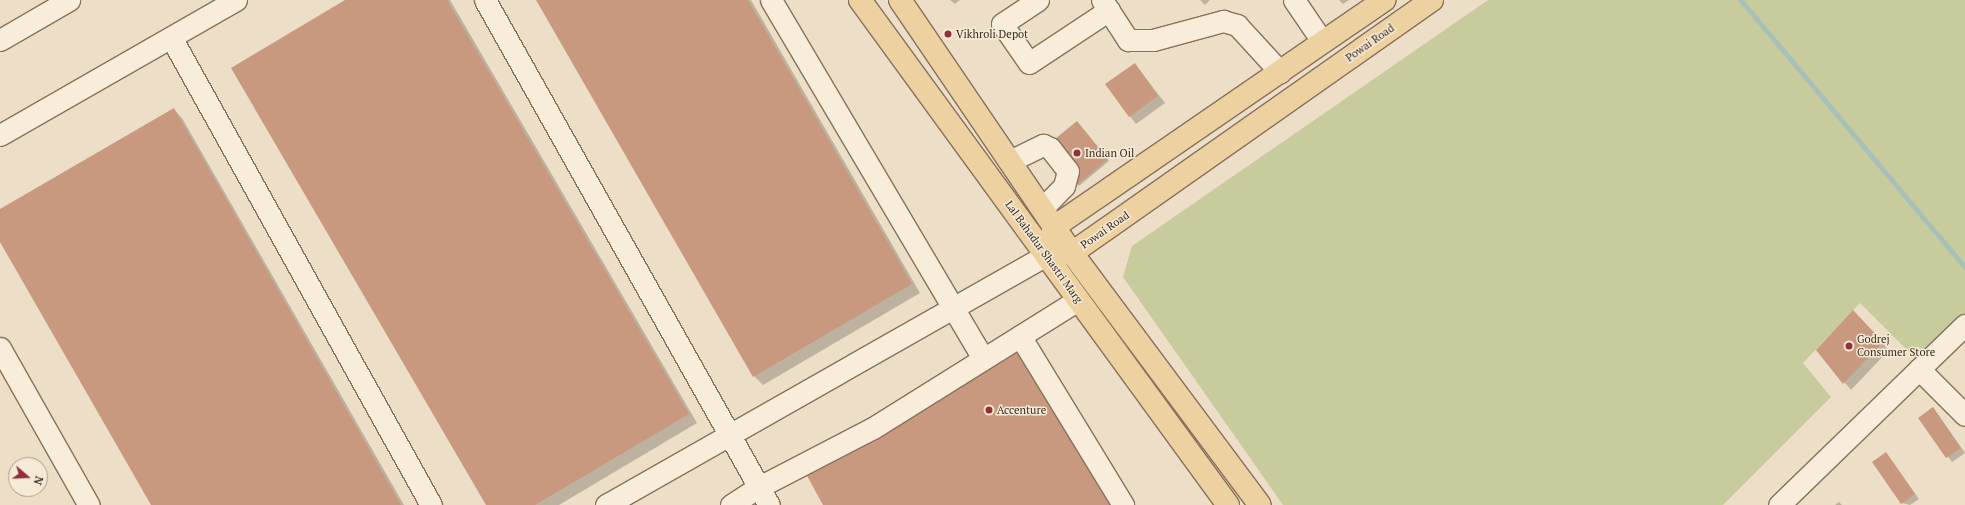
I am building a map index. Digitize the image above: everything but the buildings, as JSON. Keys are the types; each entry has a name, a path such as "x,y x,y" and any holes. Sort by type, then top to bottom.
{"main road":[{"name":"Lal Bahadur Shastri Marg","path":"860,0 1228,505"},
{"name":"Lal Bahadur Shastri Marg","path":"900,0 1072,253 1260,505"},
{"path":"1046,255 1054,227 1280,72 1322,41 1384,0"},
{"name":"Powai Road","path":"1046,255 1072,253 1432,0"},
{"path":"901,56 926,37"}],"street":[{"path":"0,135 172,38 236,0"},
{"path":"485,0 769,505"},
{"path":"771,0 952,309 983,359"},
{"path":"1038,0 1002,24 1030,63 1106,5 1128,40 1153,40 1223,21 1237,25 1280,72"},
{"path":"1294,0 1322,41"},
{"path":"0,40 63,1"},
{"path":"172,38 431,505"},
{"path":"1010,160 1043,145 1050,148 1068,171 1064,186 1042,209"},
{"path":"606,505 731,436 1046,255"},
{"path":"738,503 759,487 874,428 1078,300"},
{"path":"1779,505 1965,325"},
{"path":"1020,336 1123,505"},
{"path":"0,348 89,505"},
{"path":"1919,369 1965,415"}],"green space":[{"path":"1488,0 1965,0 1965,324 1923,366 1860,303 1803,363 1831,397 1723,505 1283,505 1123,277 1132,246"}],"waterway":[{"path":"1741,0 1965,267"}],"place":[{"name":"Vikhroli Depot","path":"948,34"},
{"name":"Indian Oil","path":"1077,153"},
{"name":"Godrej Consumer Store","path":"1849,346"},
{"name":"Accenture","path":"989,410"}]}
